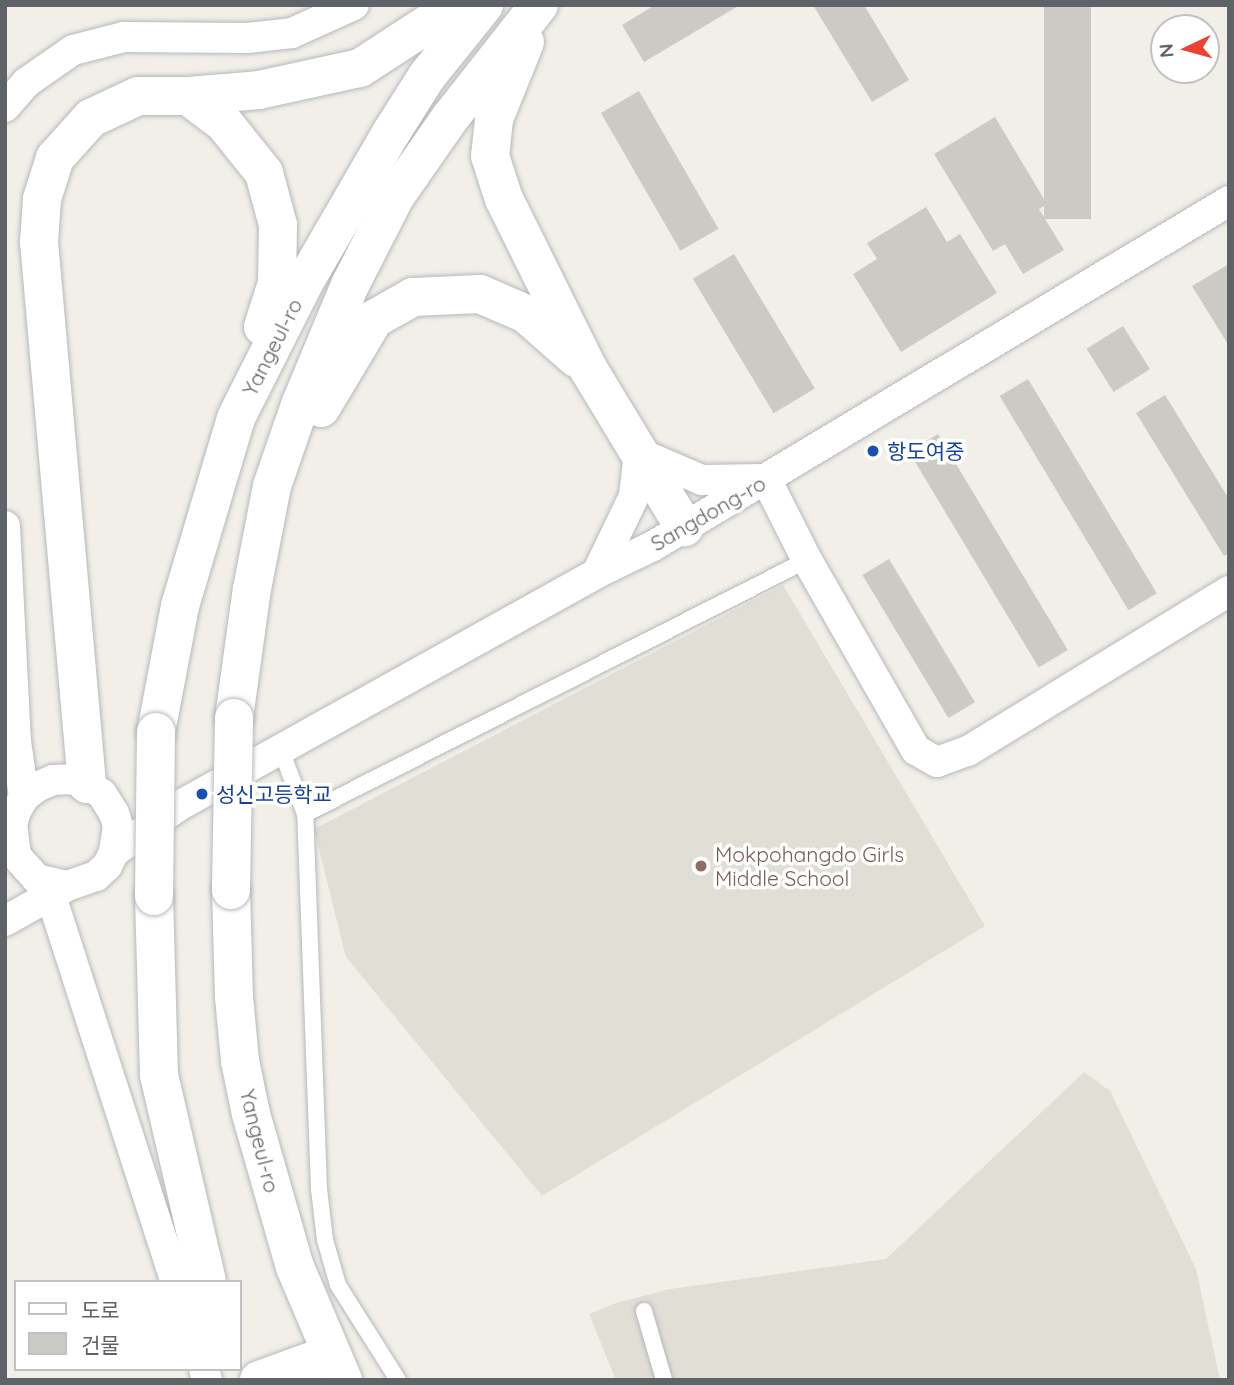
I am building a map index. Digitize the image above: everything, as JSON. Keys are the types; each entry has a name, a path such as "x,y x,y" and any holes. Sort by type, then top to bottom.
{"street":[{"path":"5,107 27,82 73,50 124,37 247,38 292,33 354,5"},
{"path":"5,921 60,891 96,876 107,866 114,852 118,826 97,792 39,242 41,199 55,158 91,118 138,96 188,96 259,90 360,68 457,5"},
{"name":"Yangeul-ro","path":"207,1280 159,1074 154,896 156,732 180,607 236,418 304,283 427,76 484,5"},
{"path":"252,589 272,486 300,405 350,285 395,197 450,118 539,5"},
{"path":"548,5 529,34 495,119 490,156 503,199 589,370 684,527"},
{"path":"188,96 224,123 264,173 278,225 276,283 236,418"},
{"name":"Sangdong-ro","path":"114,852 177,807 281,747 684,527 1229,201"},
{"path":"252,589 302,445 333,385 374,319 414,297 480,294 526,314 589,370"},
{"path":"639,453 702,480 766,479 807,560 916,750 937,762 968,751 1229,591"},
{"path":"597,573 634,496 639,453"},
{"path":"5,526 16,741 24,797"},
{"name":"Yangeul-ro","path":"252,589 234,718 231,890 240,1061 251,1114 295,1267 337,1367"},
{"path":"5,883 16,856 12,825 24,797 37,787 53,780 70,779 97,792 177,807"},
{"path":"16,856 37,879 60,891 175,1280"},
{"path":"259,1380 337,1367"}],"lane":[{"path":"305,814 807,560"},
{"path":"281,747 305,814 319,1189 325,1241 338,1285 398,1380"},
{"path":"644,1311 664,1380"}],"shaded area":[{"path":"783,585 985,926 542,1196 346,957 314,829"},
{"path":"1084,1072 1110,1091 1196,1269 1220,1380 616,1380 589,1314 616,1303 670,1289 886,1259"}],"building":[{"path":"655,5 740,5 644,62 622,25"},
{"path":"813,5 864,5 909,80 872,102"},
{"path":"1044,5 1091,5 1091,219 1044,219"},
{"path":"639,91 718,229 680,251 601,113"},
{"path":"995,117 1047,204 1039,209 1064,250 1023,274 1005,244 993,251 934,154"},
{"path":"926,207 947,242 960,234 997,293 901,352 853,274 877,259 867,243"},
{"path":"734,254 815,389 774,413 693,279"},
{"path":"1229,264 1229,346 1192,286"},
{"path":"1123,326 1150,369 1114,392 1087,349"},
{"path":"1028,379 1157,593 1128,610 1000,396"},
{"path":"1165,395 1229,499 1229,553 1224,556 1136,413"},
{"path":"938,434 1068,650 1039,668 909,452"},
{"path":"889,559 975,702 948,718 862,575"}],"place":[{"name":"항도여중","path":"873,451"},
{"name":"성신고등학교","path":"202,794"},
{"name":"Mokpohangdo Girls Middle School","path":"701,866"}]}
